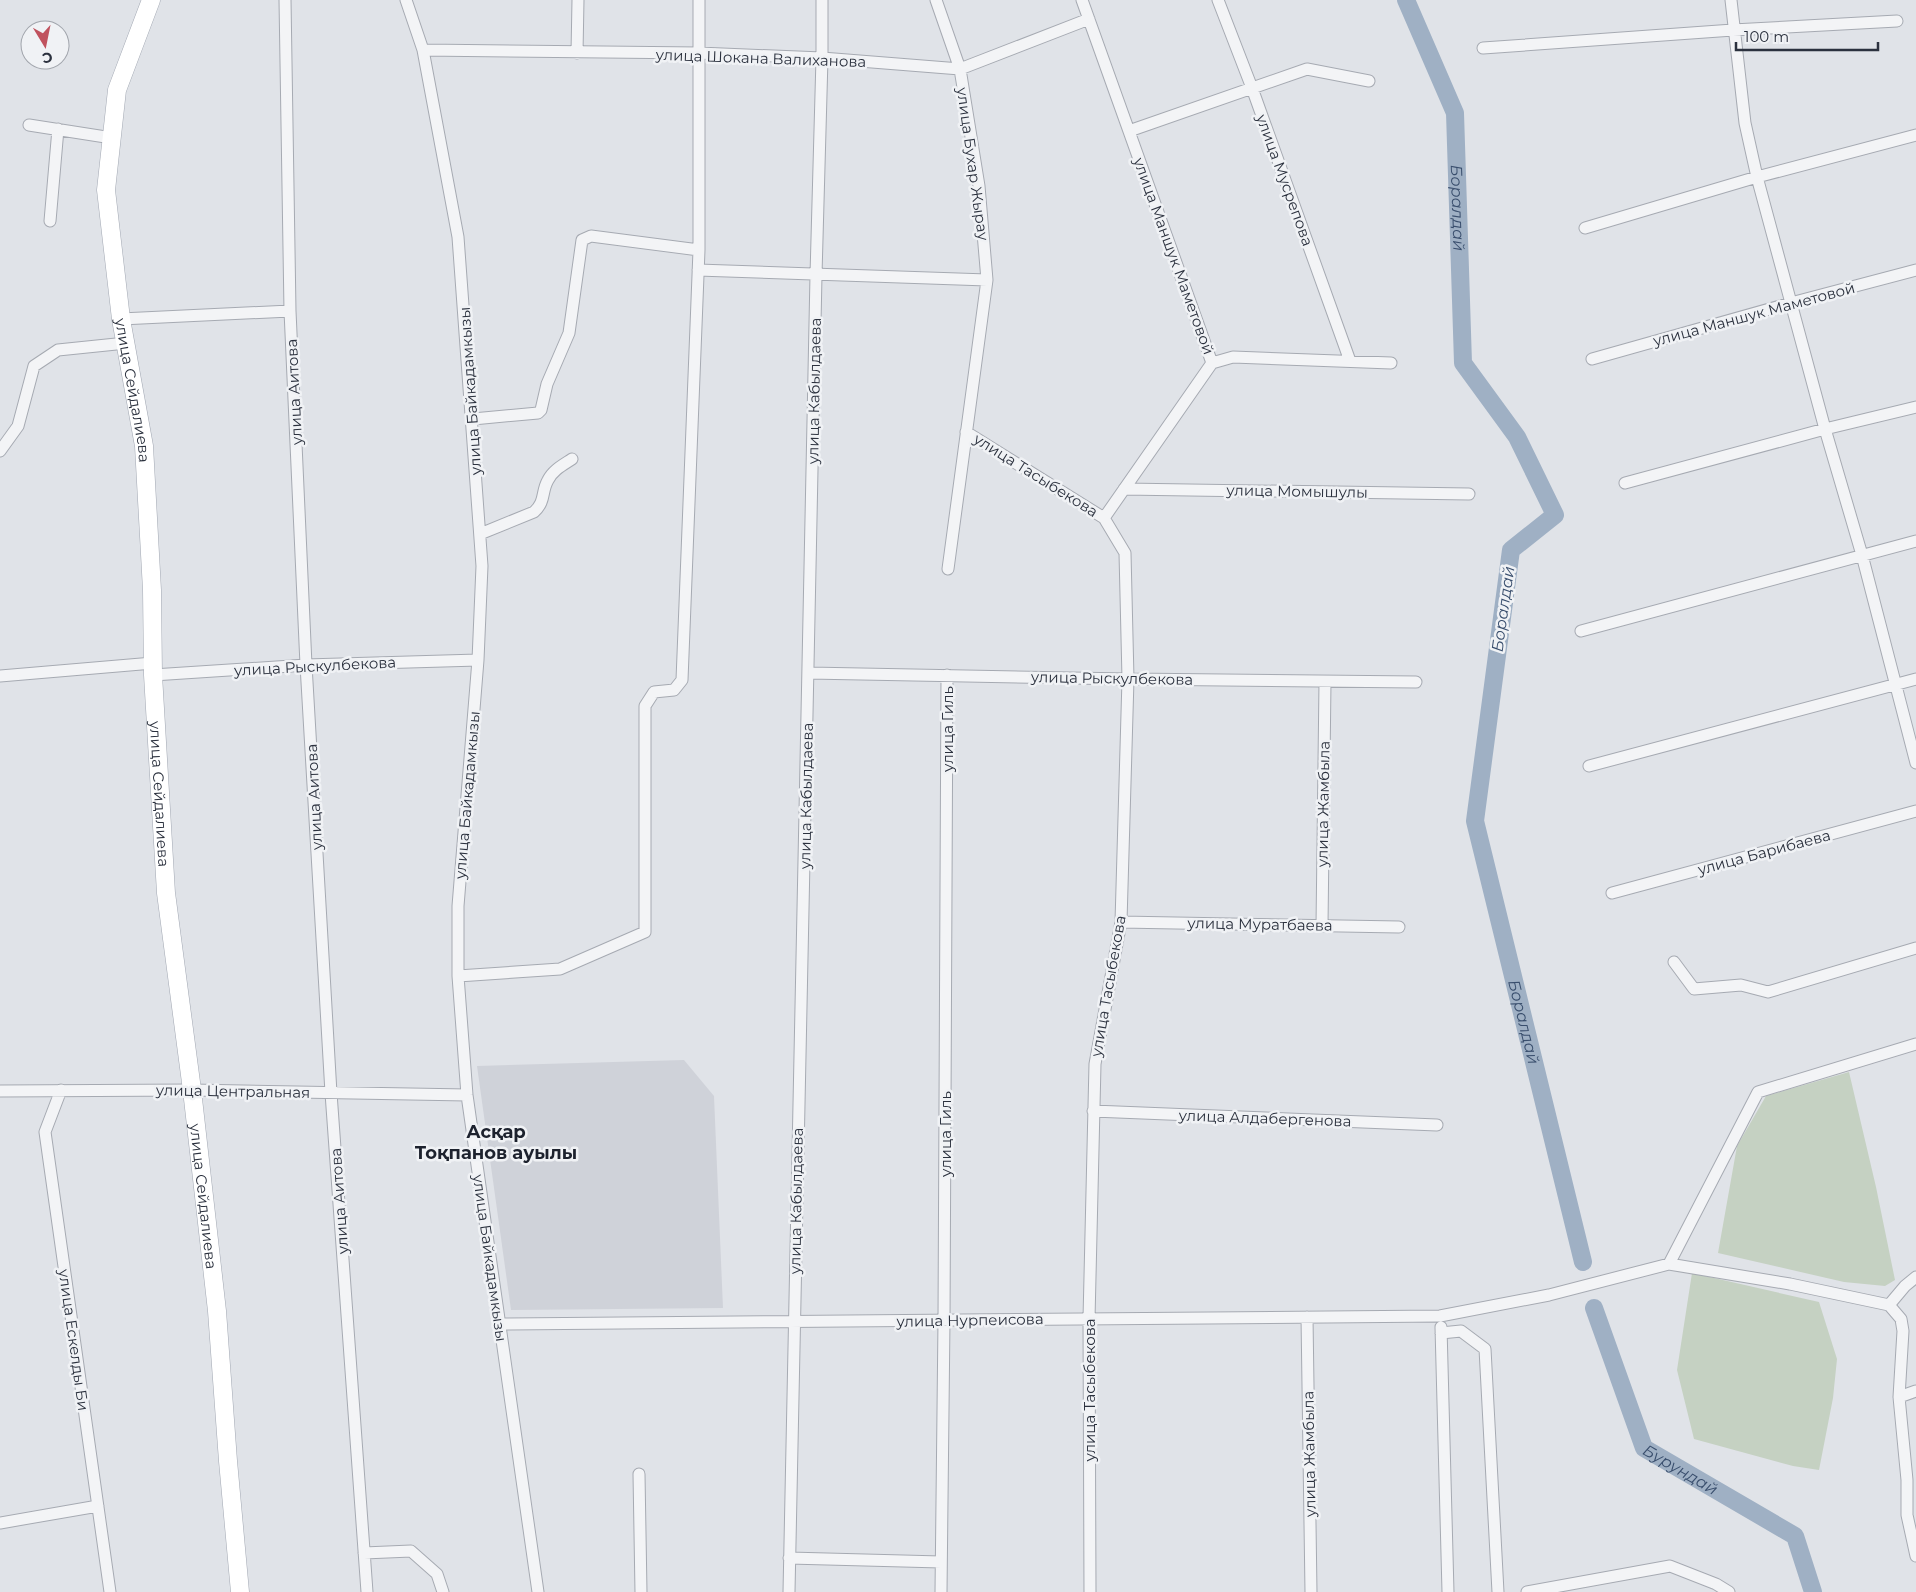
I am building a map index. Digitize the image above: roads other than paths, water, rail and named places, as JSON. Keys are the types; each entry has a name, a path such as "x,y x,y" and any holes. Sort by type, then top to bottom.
{"main road":[{"name":"улица Сейдалиева","path":"151,0 116,90 106,190 121,319 144,446 152,590 153,669 166,893 192,1090 217,1311 240,1592"}],"street":[{"name":"улица Аитова","path":"285,0 290,311 306,665 331,1093 367,1592"},
{"name":"улица Байкадамкызы","path":"406,0 423,50 458,237 473,420 482,566 478,660 458,906 458,976 467,1095 538,1592"},
{"path":"576,53 578,0"},
{"path":"458,976 560,969 645,932 645,706 654,692 674,690 682,680 699,250 699,0"},
{"name":"улица Кабылдаева","path":"789,1592 793,1321 809,673 822,0"},
{"name":"улица Бухар Жырау","path":"936,0 960,69 979,186 986,280 948,569"},
{"name":"улица Маншук Маметовой","path":"1082,0 1212,363 1104,518"},
{"name":"улица Мусрепова","path":"1218,0 1252,88 1350,361"},
{"path":"1731,0 1745,123 1757,177 1790,303 1862,555 1916,763"},
{"name":"улица Шокана Валиханова","path":"423,50 699,54 822,58 960,69 1089,19"},
{"path":"1483,48 1734,30 1896,21"},
{"path":"1129,131 1307,69 1369,81"},
{"path":"29,125 112,138"},
{"path":"50,221 58,129"},
{"path":"1585,228 1757,177 1916,135"},
{"path":"473,420 538,412 541,410 547,384 570,333 582,240 591,236 699,250"},
{"path":"698,270 986,280"},
{"name":"улица Маншук Маметовой","path":"1592,359 1790,303 1916,270"},
{"path":"121,319 290,311"},
{"path":"0,451 18,426 34,366 58,350 126,343"},
{"path":"1212,363 1233,357 1392,363"},
{"path":"1625,483 1825,429 1916,407"},
{"name":"улица Тасыбекова","path":"966,432 1104,518 1125,553 1128,679 1121,922 1094,1064 1088,1319 1090,1592"},
{"path":"480,534 534,512 540,507 547,481 556,470 572,459"},
{"name":"улица Момышулы","path":"1124,488 1469,494"},
{"path":"1581,631 1916,541"},
{"name":"улица Рыскулбекова","path":"0,676 153,669 478,660"},
{"name":"улица Рыскулбекова","path":"809,673 1416,682"},
{"name":"улица Гиль","path":"941,1592 947,675"},
{"path":"1589,766 1916,679"},
{"name":"улица Жамбыла","path":"1322,926 1325,682"},
{"name":"улица Барибаева","path":"1612,893 1916,811"},
{"name":"улица Муратбаева","path":"1121,922 1399,927"},
{"path":"1674,962 1694,989 1741,985 1768,992 1916,948"},
{"path":"1916,1044 1758,1092 1669,1264 1790,1284 1889,1304 1901,1319 1903,1331 1899,1397 1911,1480 1907,1515 1916,1556"},
{"name":"улица Ескелды Би","path":"61,1090 45,1132 110,1592"},
{"name":"улица Центральная","path":"0,1091 192,1090 467,1095"},
{"name":"улица Алдабергенова","path":"1093,1111 1436,1125"},
{"name":"улица Нурпеисова","path":"500,1324 1440,1316 1549,1295 1669,1264"},
{"path":"1889,1304 1916,1277"},
{"path":"1440,1316 1448,1592"},
{"name":"улица Жамбыла","path":"1307,1317 1311,1592"},
{"path":"1441,1334 1461,1331 1485,1349 1498,1592"},
{"path":"1899,1397 1916,1390"},
{"path":"639,1474 641,1592"},
{"path":"0,1523 98,1506"},
{"path":"364,1553 411,1551 437,1574 443,1592"},
{"path":"789,1558 941,1562"},
{"path":"1527,1592 1670,1566 1716,1584 1729,1592"}],"waterway":[{"name":"Боралдай","path":"1406,0 1455,113 1463,363 1517,437 1555,515 1511,550 1475,821 1583,1262"},
{"name":"Бурундай","path":"1594,1308 1644,1448 1795,1536 1813,1592"}],"district":[{"name":"Асқар Тоқпанов ауылы","path":"496,1142"}]}
